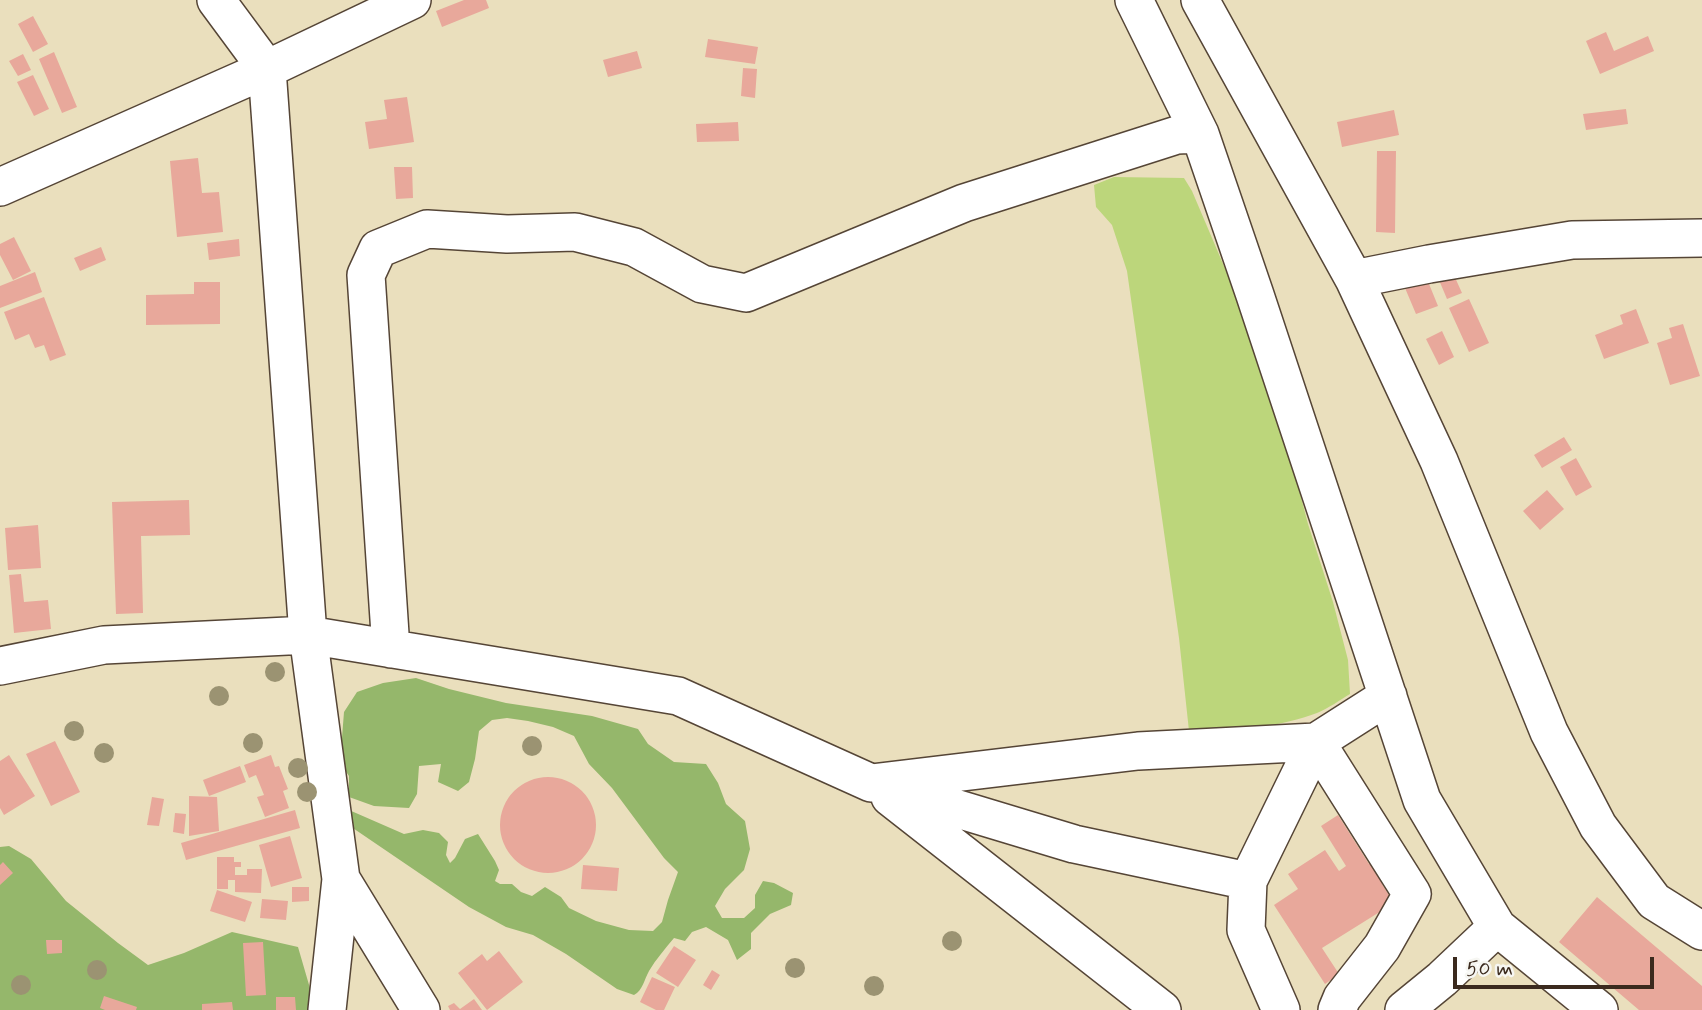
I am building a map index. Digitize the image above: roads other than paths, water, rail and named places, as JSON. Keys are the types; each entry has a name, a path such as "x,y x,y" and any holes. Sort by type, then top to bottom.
{"street":[{"path":"216,0 267,69 308,635 341,879 327,1010"},
{"path":"0,187 267,69 412,0"},
{"path":"1134,0 1199,134 1422,800 1497,927 1599,1010"},
{"path":"1200,0 1354,279 1438,461 1549,732 1598,826 1654,901 1702,931"},
{"path":"391,649 366,275 378,249 427,229 507,234 575,232 634,247 702,284 746,293 964,203 1177,135 1199,134"},
{"path":"1354,279 1572,240 1702,238"},
{"path":"0,666 104,645 308,635 678,695 871,783 1074,844 1248,881"},
{"path":"871,783 1138,751 1316,741 1388,695"},
{"path":"1281,1010 1246,930 1248,881 1316,741"},
{"path":"1316,741 1412,894 1382,947 1342,998 1337,1010"},
{"path":"871,783 1162,1010"},
{"path":"341,879 421,1010"},
{"path":"1404,1010 1443,979 1497,927"}]}
